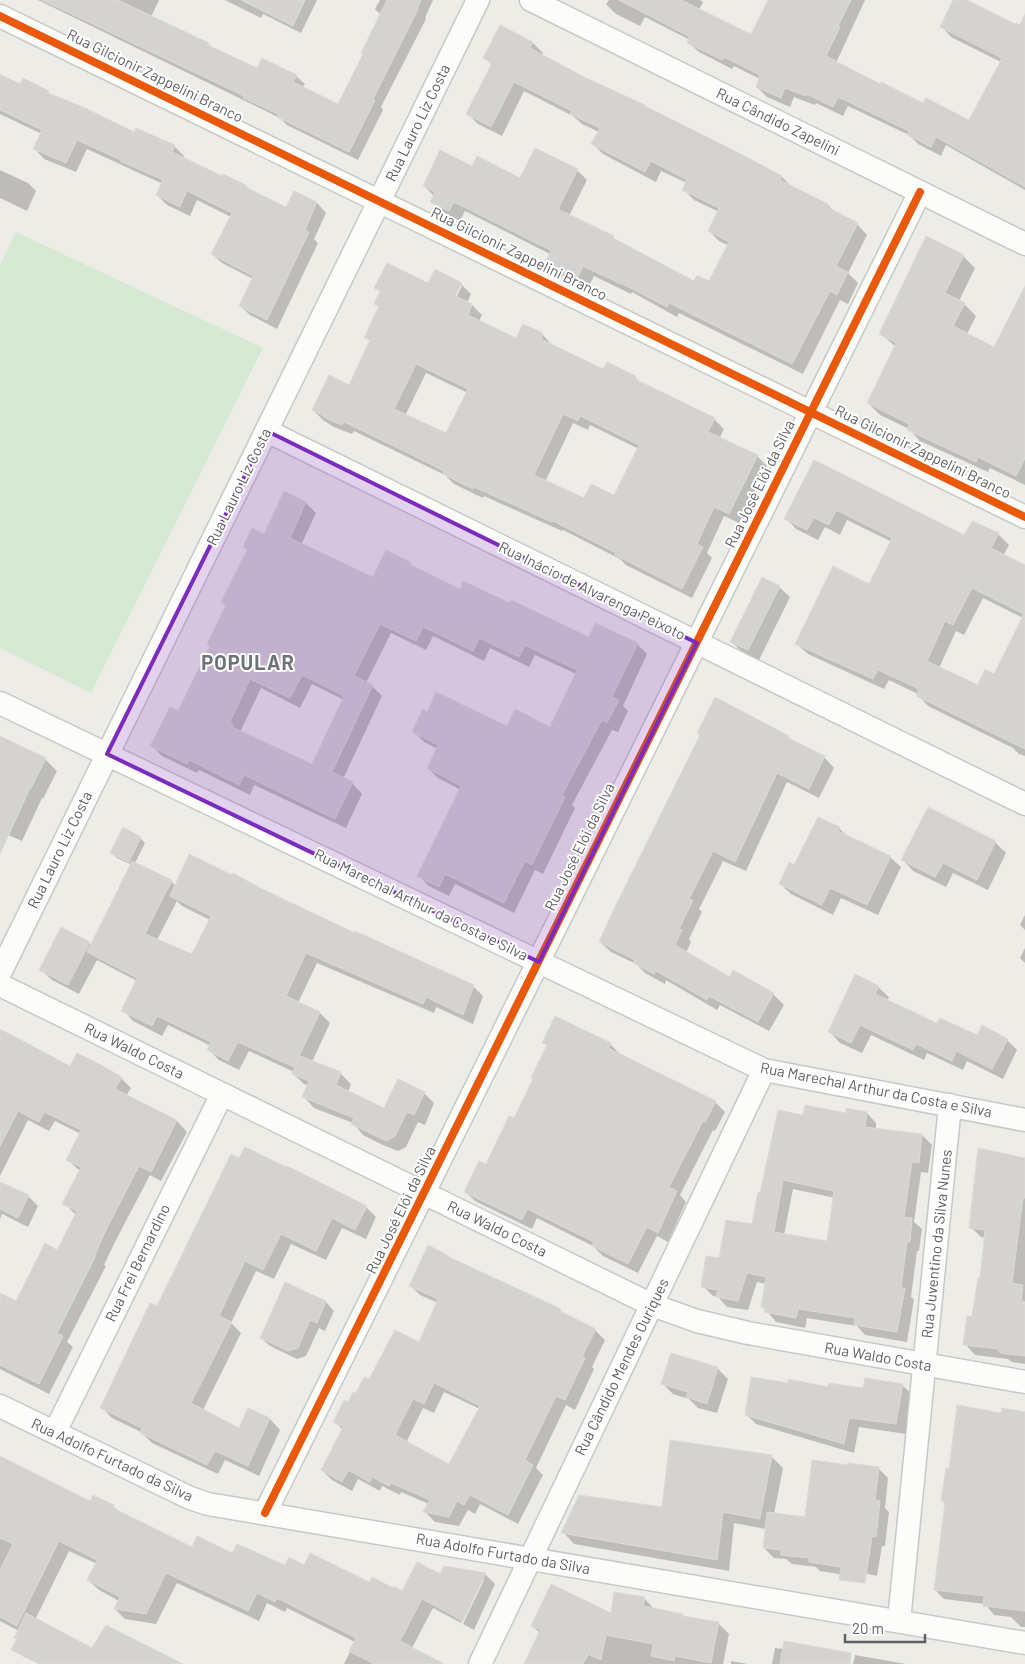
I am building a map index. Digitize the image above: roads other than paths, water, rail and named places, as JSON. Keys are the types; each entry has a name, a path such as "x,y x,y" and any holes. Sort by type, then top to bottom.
{"street":[{"name":"Rua Lauro Liz Costa","path":"0,973 478,0"},
{"name":"Rua Cândido Zapelini","path":"531,0 1025,244"},
{"name":"Rua Gilcionir Zappelini Branco","path":"0,16 1025,517"},
{"name":"Rua José Elói da Silva","path":"266,1514 920,192"},
{"name":"Rua Inácio de Alvarenga Peixoto","path":"266,431 1025,804"},
{"name":"Rua Marechal Arthur da Costa e Silva","path":"0,703 764,1070 1025,1120"},
{"name":"Rua Waldo Costa","path":"0,985 652,1305 697,1321 748,1333 1025,1382"},
{"name":"Rua Cândido Mendes Ouriques","path":"480,1664 764,1070"},
{"name":"Rua Frei Bernardino","path":"55,1432 222,1094"},
{"name":"Rua Juventino da Silva Nunes","path":"898,1621 950,1105"},
{"name":"Rua Adolfo Furtado da Silva","path":"0,1406 190,1498 208,1504 1025,1642"}],"district":[{"name":"POPULAR","path":"248,663"}]}
